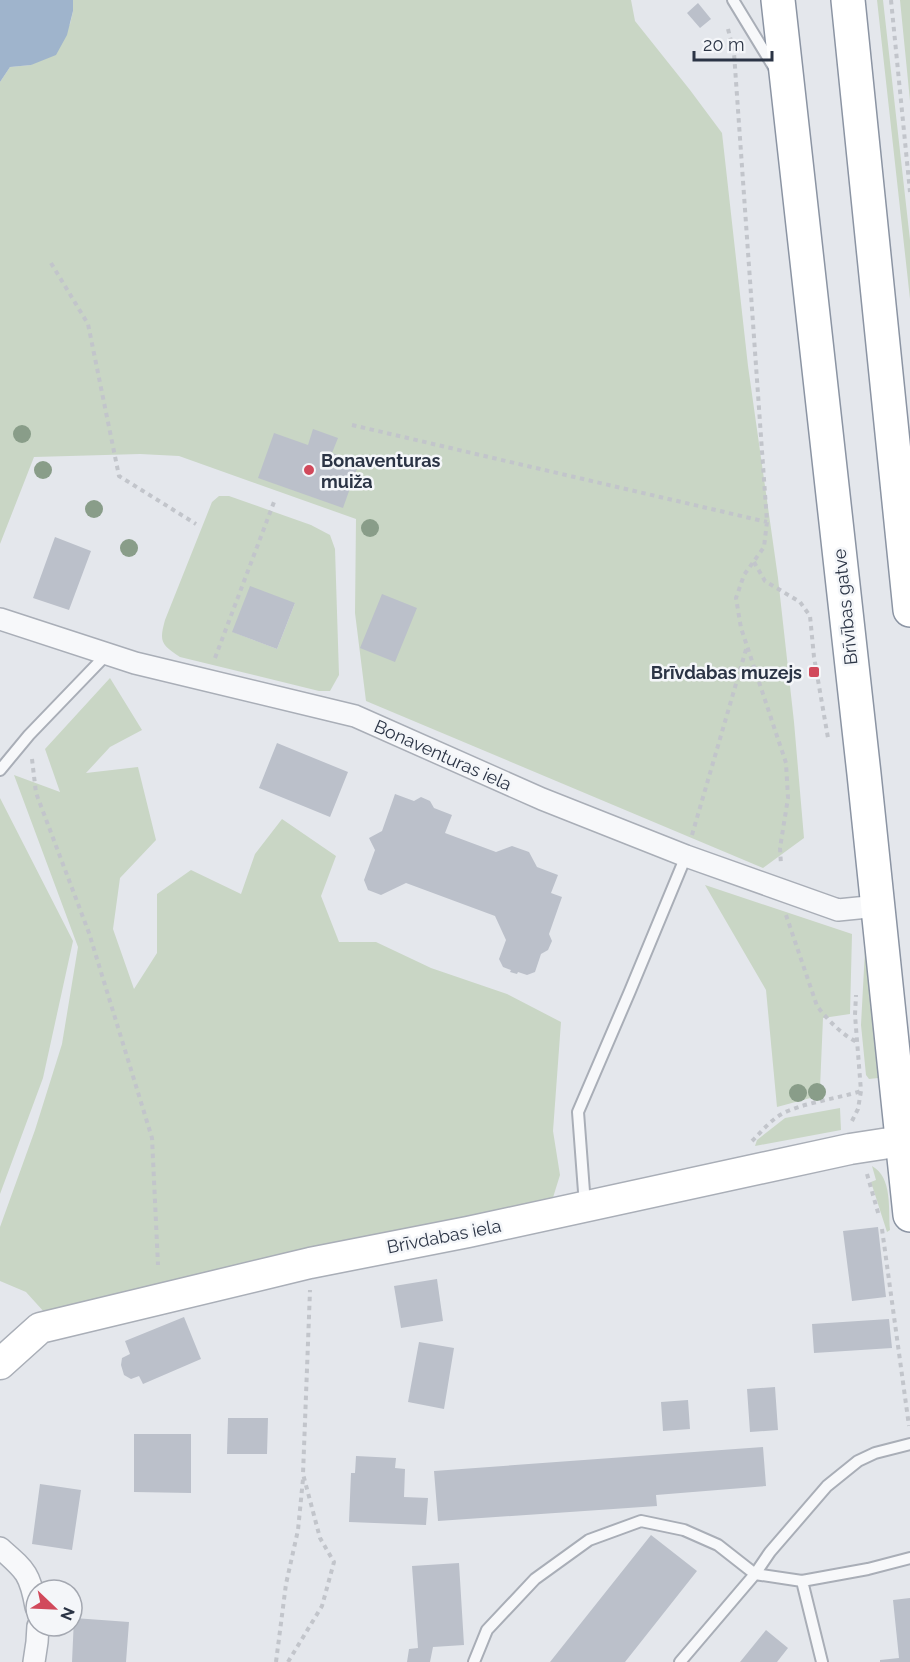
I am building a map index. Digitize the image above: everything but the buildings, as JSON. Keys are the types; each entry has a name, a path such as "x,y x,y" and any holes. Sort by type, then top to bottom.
{"highway":[{"name":"Brīvības gatve","path":"778,0 910,1215"},
{"path":"848,0 910,610"}],"street":[{"name":"Bonaventuras iela","path":"0,619 135,663 355,716 542,799 686,856 783,881 838,910 878,906"},
{"name":"Brīvdabas iela","path":"0,1364 40,1328 310,1263 468,1232 850,1149 902,1141"},
{"path":"0,1548 29,1578"},
{"path":"34,1662 37,1638"}],"lane":[{"path":"733,0 789,92"},
{"path":"889,418 906,461"},
{"path":"0,770 29,735 107,654"},
{"path":"585,1206 578,1112 686,856"},
{"path":"680,1662 827,1486 858,1461 874,1453 910,1444"},
{"path":"474,1662 487,1630 535,1579 589,1540 641,1521 684,1530 717,1545 755,1574 802,1581 868,1569 910,1558"},
{"path":"802,1581 822,1662"}],"path":[{"path":"891,0 910,192"},
{"path":"726,22 734,53 766,522 764,547 744,575 736,598 741,628 786,763 788,798 780,848 785,912 817,1006 826,1018 851,1040 857,1042"},
{"path":"51,263 88,324 119,476 196,524"},
{"path":"352,425 766,522"},
{"path":"207,680 274,502"},
{"path":"754,562 765,581 800,602 810,616"},
{"path":"686,856 747,646"},
{"path":"29,735 36,793 89,933 152,1138 158,1265"},
{"path":"752,1142 770,1122 781,1114 861,1091 855,1015 856,993"},
{"path":"861,1168 867,1171 885,1236 910,1431"},
{"path":"276,1662 286,1584 298,1530 303,1474 310,1263"},
{"path":"288,1662 322,1606 334,1562 320,1538 303,1474"}],"green space":[{"path":"73,0 631,0 635,21 722,133 748,366 778,578 804,838 763,868 366,701 355,613 356,519 179,456 140,454 34,457 0,544 0,82 10,67 31,65 70,24"},
{"path":"877,0 883,0 910,240 910,299"},
{"path":"900,0 910,0 910,101"},
{"path":"219,496 229,496 311,525 330,535 335,549 339,675 330,691 319,691 180,657 163,642 162,633 165,620 212,502","holes":["295,603 277,649 233,632"]},
{"path":"110,678 142,730 110,747 86,773 138,767 156,840 120,878 113,929 134,989 157,953 157,894 191,870 241,894 255,854 282,819 336,856 321,896 339,942 376,942 431,968 507,994 561,1022 553,1131 560,1175 551,1204 45,1313 26,1292 0,1281 0,1227 35,1130 62,1044 78,947 14,775 60,792 45,749"},
{"path":"0,798 73,941 43,1078 0,1194"},
{"path":"705,885 852,934 850,1014 823,1018 820,1088 814,1089 814,1097 777,1107 766,990"},
{"path":"865,950 878,1078 869,1079 866,1075 861,1025"},
{"path":"840,1108 841,1130 755,1146 757,1140 785,1118"},
{"path":"872,1166 879,1171 886,1186 890,1230 887,1232 871,1182 876,1180"}],"water":[{"path":"0,0 73,0 73,11 67,35 56,55 31,65 10,67 0,82"}],"place":[{"name":"Bonaventuras muiža","path":"309,470"},
{"name":"Brīvdabas muzejs","path":"814,672"}]}
